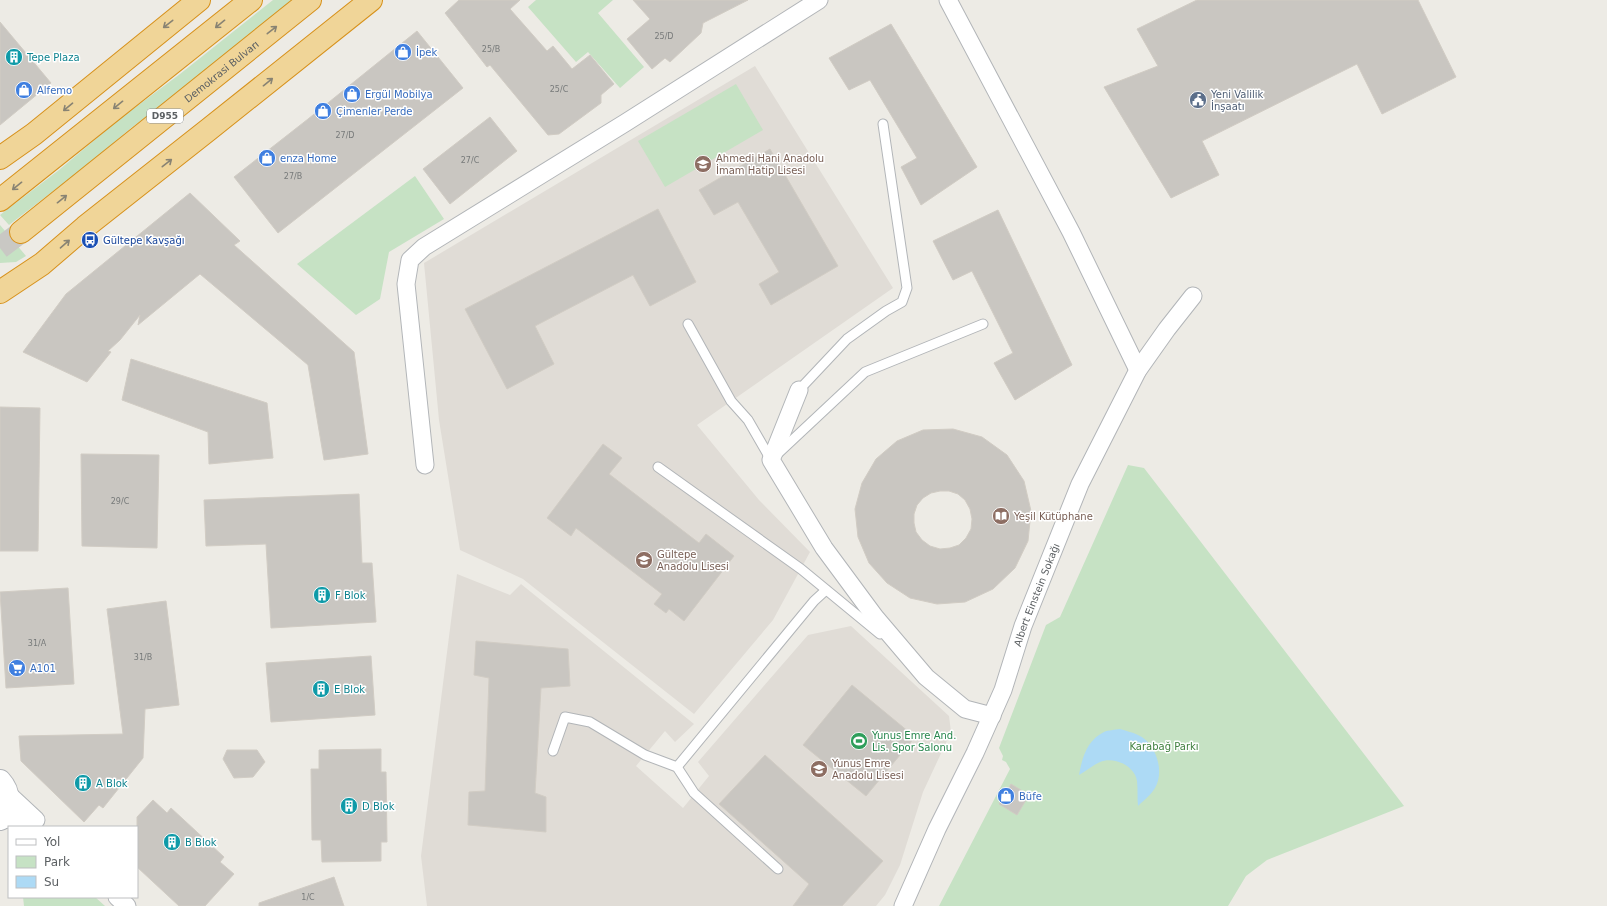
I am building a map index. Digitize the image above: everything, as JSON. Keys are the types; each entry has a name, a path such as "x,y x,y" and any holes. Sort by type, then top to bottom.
{"highway":[{"path":"0,158 34,134 199,0"},
{"path":"0,200 250,0"},
{"name":"Demokrasi Bulvarı","path":"21,232 310,0"},
{"path":"0,309 42,264 85,227 371,0"},
{"path":"0,273 5,274 42,264"},
{"path":"0,292 42,264"}],"street":[{"path":"425,465 406,284 410,260 424,247 618,128 819,0"},
{"path":"948,0 1071,232 1138,370"},
{"name":"Albert Einstein Sokağı","path":"903,906 937,829 975,753 1003,690 1023,626 1080,484 1138,370 1166,329 1193,296"},
{"path":"799,390 771,460 824,548 875,617 926,677 965,709 992,716"},
{"path":"3,787 8,802 0,820 40,824"},
{"path":"3,787 40,824"},
{"path":"118,898 126,906"}],"lane":[{"path":"799,390 847,339 886,311 902,302 906,288 883,124"},
{"path":"688,324 731,401 748,420 771,460 865,372 983,324"},
{"path":"658,467 801,569 870,625 926,677"},
{"path":"677,767 814,601 826,590"},
{"path":"553,750 565,717 590,722 645,755 677,767 694,793 778,869"}],"shaded area":[{"name":"Ahmedi Hani Anadolu İmam Hatip Lisesi","path":"755,66 893,288 697,425 759,500 810,552 773,620 694,714 523,579 460,550 439,420 424,263"},
{"path":"457,574 510,595 521,584 694,724 675,742 665,731 636,766 683,808 709,776 698,762 808,635 851,626 949,716 951,732 923,792 900,865 885,895 876,906 427,906 421,856"}],"green space":[{"path":"273,0 293,0 189,85 131,128 91,162 9,225 0,215 59,170 117,121 180,74"},
{"path":"536,0 613,0 598,13 644,67 620,88 588,52 576,62 528,7"},
{"path":"736,84 763,130 665,187 638,141"},
{"path":"415,176 444,219 389,252 380,299 356,315 297,264"},
{"path":"0,225 26,256 16,262 0,263"},
{"name":"Karabağ Parkı","path":"1128,465 1144,468 1404,806 1267,860 1246,876 1228,906 939,906 1010,769 1006,762 1002,760 1003,756 999,748 1046,625 1060,617"},
{"path":"23,898 96,898 105,906 24,906"}],"water":[{"path":"1120,729 1136,734 1150,744 1159,766 1158,781 1155,788 1138,806 1137,781 1132,771 1123,764 1117,761 1106,760 1097,763 1079,775 1086,750 1093,740 1098,735 1106,731"}],"building":[{"path":"459,0 520,0 510,9 547,51 553,46 572,69 590,55 614,84 601,95 601,103 559,134 548,135 490,65 487,67 445,13"},
{"path":"633,0 748,0 703,23 701,33 670,62 665,58 652,69 627,39 650,19"},
{"name":"Yeni Valilik İnşaatı","path":"1197,0 1418,0 1456,77 1382,114 1357,64 1202,141 1219,175 1171,198 1104,87 1158,66 1137,29"},
{"name":"Tepe Plaza","path":"0,22 51,83 0,125"},
{"path":"891,24 977,167 921,205 901,167 917,158 870,80 849,90 829,58"},
{"path":"417,31 463,88 278,233 234,177"},
{"path":"490,117 517,151 450,204 423,169"},
{"path":"770,149 838,266 771,305 759,284 779,272 738,202 714,215 699,190"},
{"path":"190,193 240,241 234,245 354,352 368,454 324,460 308,365 200,274 138,325 140,315 120,340 108,351 111,352 87,382 23,352 66,294"},
{"path":"658,209 696,282 650,306 633,275 535,326 554,364 507,389 465,309"},
{"path":"998,210 1072,365 1015,400 994,363 1013,353 972,271 953,280 933,241"},
{"path":"131,359 267,403 273,458 209,464 208,432 122,400"},
{"path":"0,407 40,408 38,551 0,551"},
{"name":"Yeşil Kütüphane","path":"953,429 982,437 1007,455 1024,481 1031,511 1028,541 1015,568 993,589 965,602 937,604 910,598 887,583 869,563 858,537 855,509 862,483 876,459 897,441 923,430","holes":["949,491 958,494 965,500 970,509 972,519 971,529 966,538 959,545 940,549 930,546 922,540 916,532 914,514 917,505 923,498 931,493"]},
{"path":"603,444 622,458 609,474 699,543 706,534 734,556 684,621 669,609 666,613 654,604 662,594 576,528 571,536 547,518"},
{"path":"81,454 159,455 157,548 82,546"},
{"path":"359,494 362,563 372,563 376,622 271,628 266,544 206,546 204,500"},
{"path":"68,588 74,684 6,688 0,592"},
{"path":"166,601 179,705 145,709 143,758 103,808 99,805 84,822 21,761 19,736 123,734 107,609"},
{"path":"476,641 568,649 570,686 541,688 535,793 546,797 546,832 468,825 469,792 485,791 489,678 474,675"},
{"name":"E Blok","path":"371,656 375,715 271,722 266,663"},
{"name":"Yunus Emre And. Lis. Spor Salonu","path":"852,685 915,737 866,796 803,745"},
{"name":"D Blok","path":"381,749 381,772 386,772 387,842 381,842 381,861 322,862 321,840 312,840 311,769 319,769 319,750"},
{"path":"227,750 257,750 265,762 253,777 234,778 223,759"},
{"path":"765,755 883,861 842,906 793,906 809,884 719,804"},
{"path":"1011,784 1029,795 1017,815 999,804"},
{"name":"B Blok","path":"153,800 167,813 171,808 224,857 220,862 234,874 205,906 179,906 138,868 137,817"},
{"path":"334,877 344,906 259,906 259,903"}],"tunnel":[{"path":"0,248 21,232"}],"place":[{"name":"İpek","path":"403,52"},
{"name":"Tepe Plaza","path":"14,57"},
{"name":"Alfemo","path":"24,90"},
{"name":"Ergül Mobilya","path":"352,94"},
{"name":"Yeni Valilik İnşaatı","path":"1198,100"},
{"name":"Çimenler Perde","path":"323,111"},
{"name":"enza Home","path":"267,158"},
{"name":"Ahmedi Hani Anadolu İmam Hatip Lisesi","path":"703,164"},
{"name":"Gültepe Kavşağı","path":"90,240"},
{"name":"Yeşil Kütüphane","path":"1001,516"},
{"name":"Gültepe Anadolu Lisesi","path":"644,560"},
{"name":"F Blok","path":"322,595"},
{"name":"A101","path":"17,668"},
{"name":"E Blok","path":"321,689"},
{"name":"Yunus Emre And. Lis. Spor Salonu","path":"859,741"},
{"name":"Yunus Emre Anadolu Lisesi","path":"819,769"},
{"name":"A Blok","path":"83,783"},
{"name":"Büfe","path":"1006,796"},
{"name":"D Blok","path":"349,806"},
{"name":"B Blok","path":"172,842"}]}
